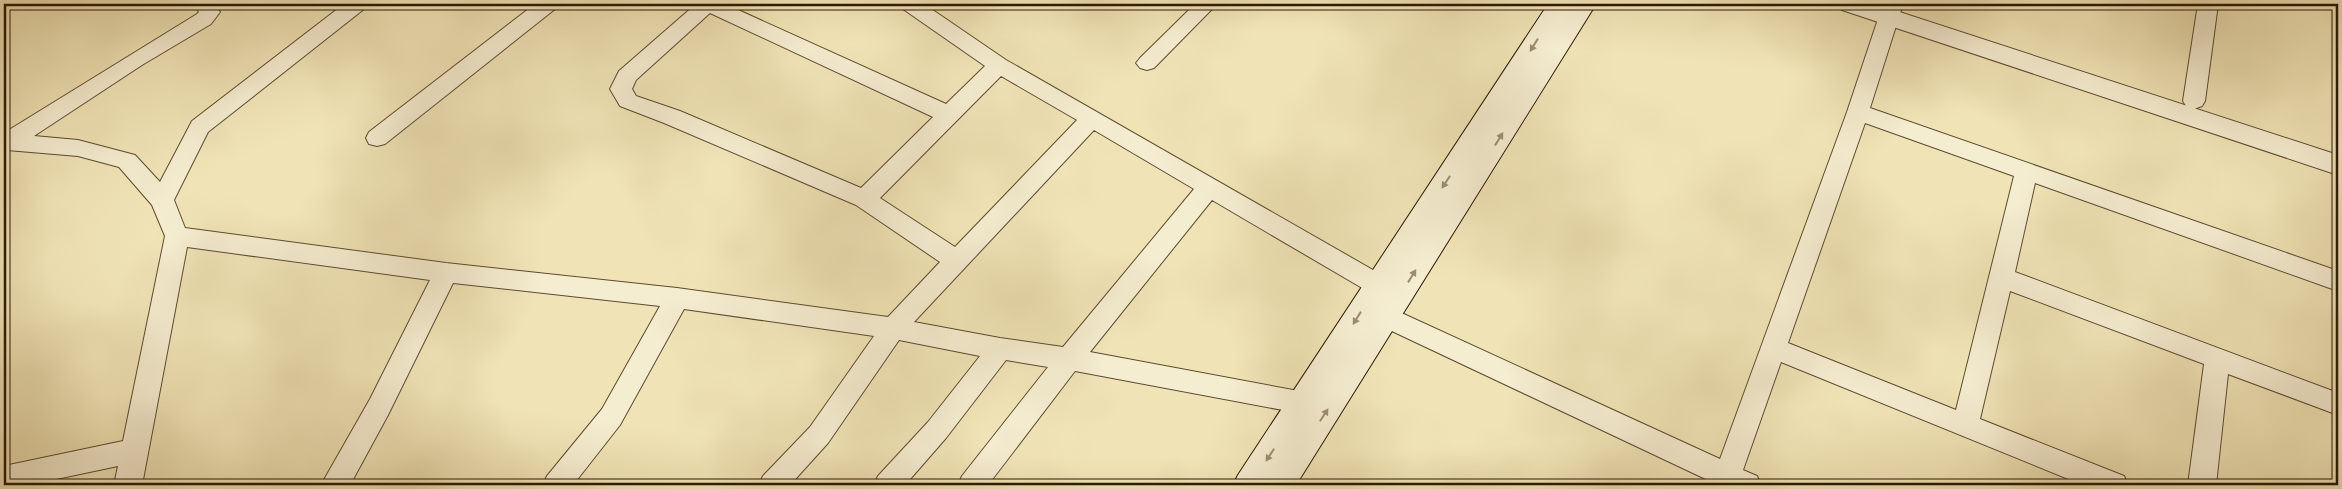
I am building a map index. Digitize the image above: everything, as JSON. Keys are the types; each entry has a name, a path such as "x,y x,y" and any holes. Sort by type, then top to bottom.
{"main road":[{"path":"1249,485 1304,403 1560,4"},
{"path":"1279,485 1584,4"},
{"path":"1850,4 1895,8 2338,148"},
{"path":"1895,8 2338,165"}],"street":[{"path":"5,141 204,19 210,12 203,4"},
{"path":"162,200 200,128 357,4"},
{"path":"377,138 548,4"},
{"path":"949,115 708,4 627,76 621,89 628,101 672,116 864,199 957,261"},
{"path":"910,4 999,65 1378,285"},
{"path":"1147,63 1206,4"},
{"path":"2194,101 2208,4"},
{"path":"1386,317 1733,482 1773,348 1895,8"},
{"path":"864,199 999,65"},
{"path":"1858,112 2338,281"},
{"path":"772,485 820,435 893,328 1091,119"},
{"path":"5,141 78,148 127,161 162,200 177,236 128,485"},
{"path":"1966,424 2026,172"},
{"path":"972,485 1069,359 1209,187"},
{"path":"177,236 446,273 677,298 893,328 1304,403"},
{"path":"335,485 362,440 446,273"},
{"path":"2000,277 2338,404"},
{"path":"557,485 611,418 677,298"},
{"path":"1773,348 2114,485"},
{"path":"888,485 937,430 1000,349"},
{"path":"2202,485 2217,359"},
{"path":"4,478 134,451"}]}
